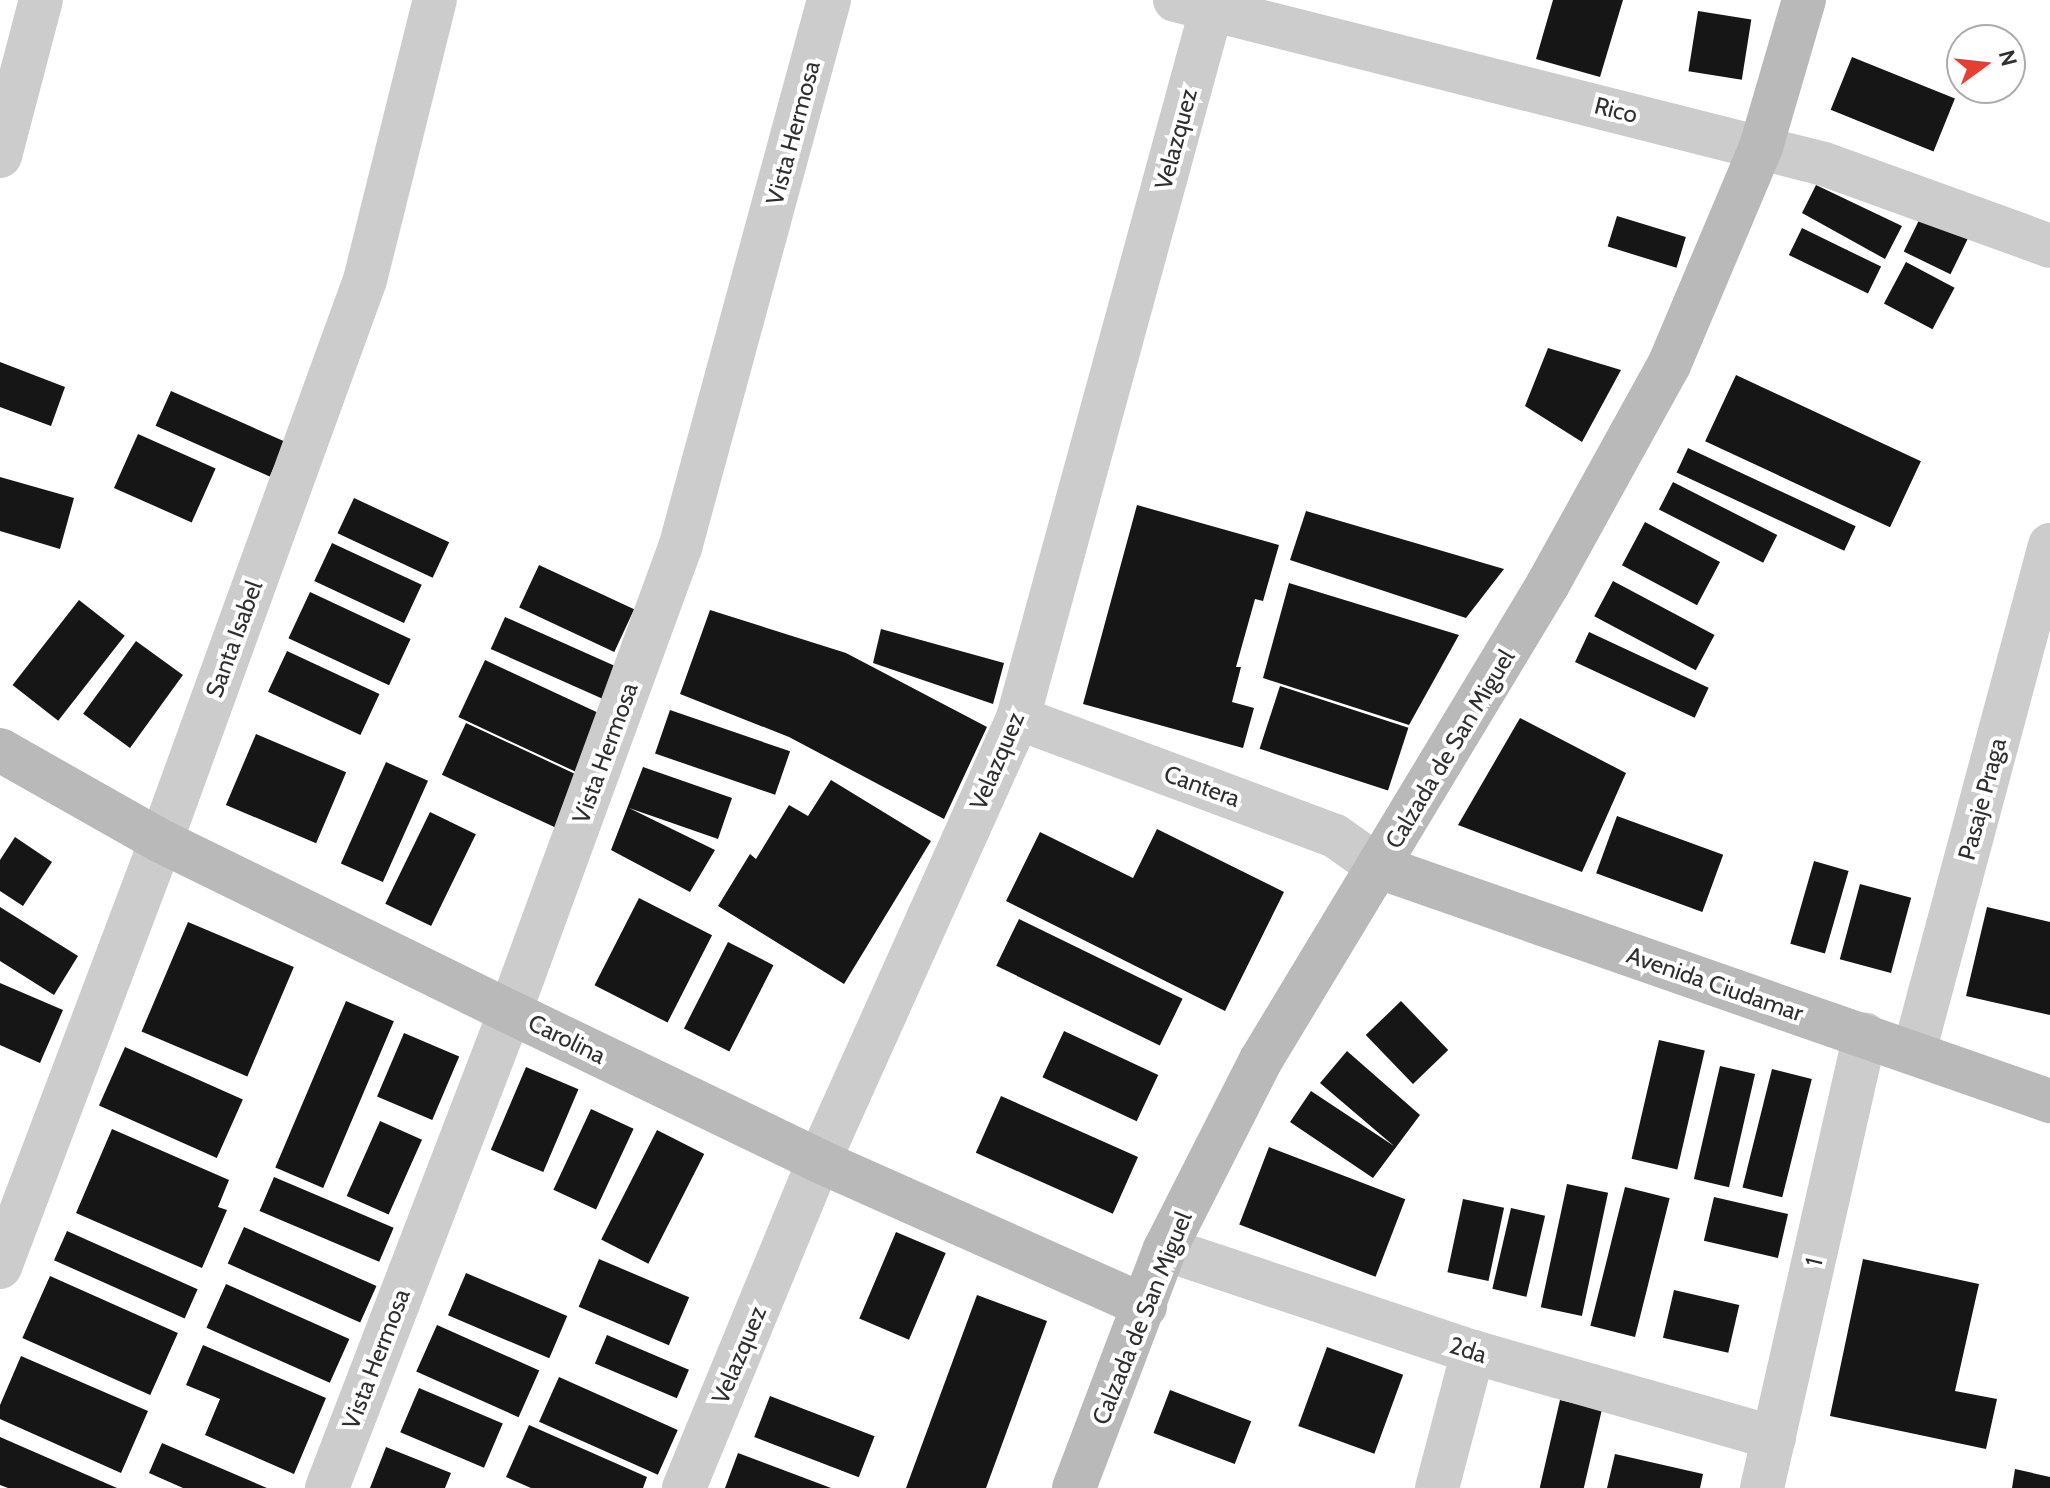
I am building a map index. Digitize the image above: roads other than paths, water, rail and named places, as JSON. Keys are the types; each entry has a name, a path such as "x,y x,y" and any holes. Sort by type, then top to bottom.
{"main road":[{"name":"Calzada de San Miguel","path":"1074,1488 1165,1249 1261,1060 1548,584 1669,365 1761,147 1804,0"},
{"name":"Carolina","path":"0,750 161,841 510,1012 819,1161 1145,1306"},
{"name":"Avenida Ciudamar","path":"1379,867 2050,1101"}],"street":[{"path":"0,156 41,0"},
{"name":"Santa Isabel","path":"0,1267 161,841 365,280 435,0"},
{"name":"Vista Hermosa","path":"327,1488 510,1012 680,548 829,0"},
{"name":"Rico","path":"1200,3 1824,164 2050,246"},
{"name":"Velazquez","path":"684,1488 819,1161 1018,718 1200,3"},
{"name":"Pasaje Praga","path":"1914,1052 2050,545"},
{"name":"Cantera","path":"1018,718 1335,836 1379,867"},
{"name":"1","path":"1762,1488 1865,1035"},
{"name":"2da","path":"1165,1249 1473,1352 1774,1438"},
{"path":"1437,1488 1473,1352"}]}
